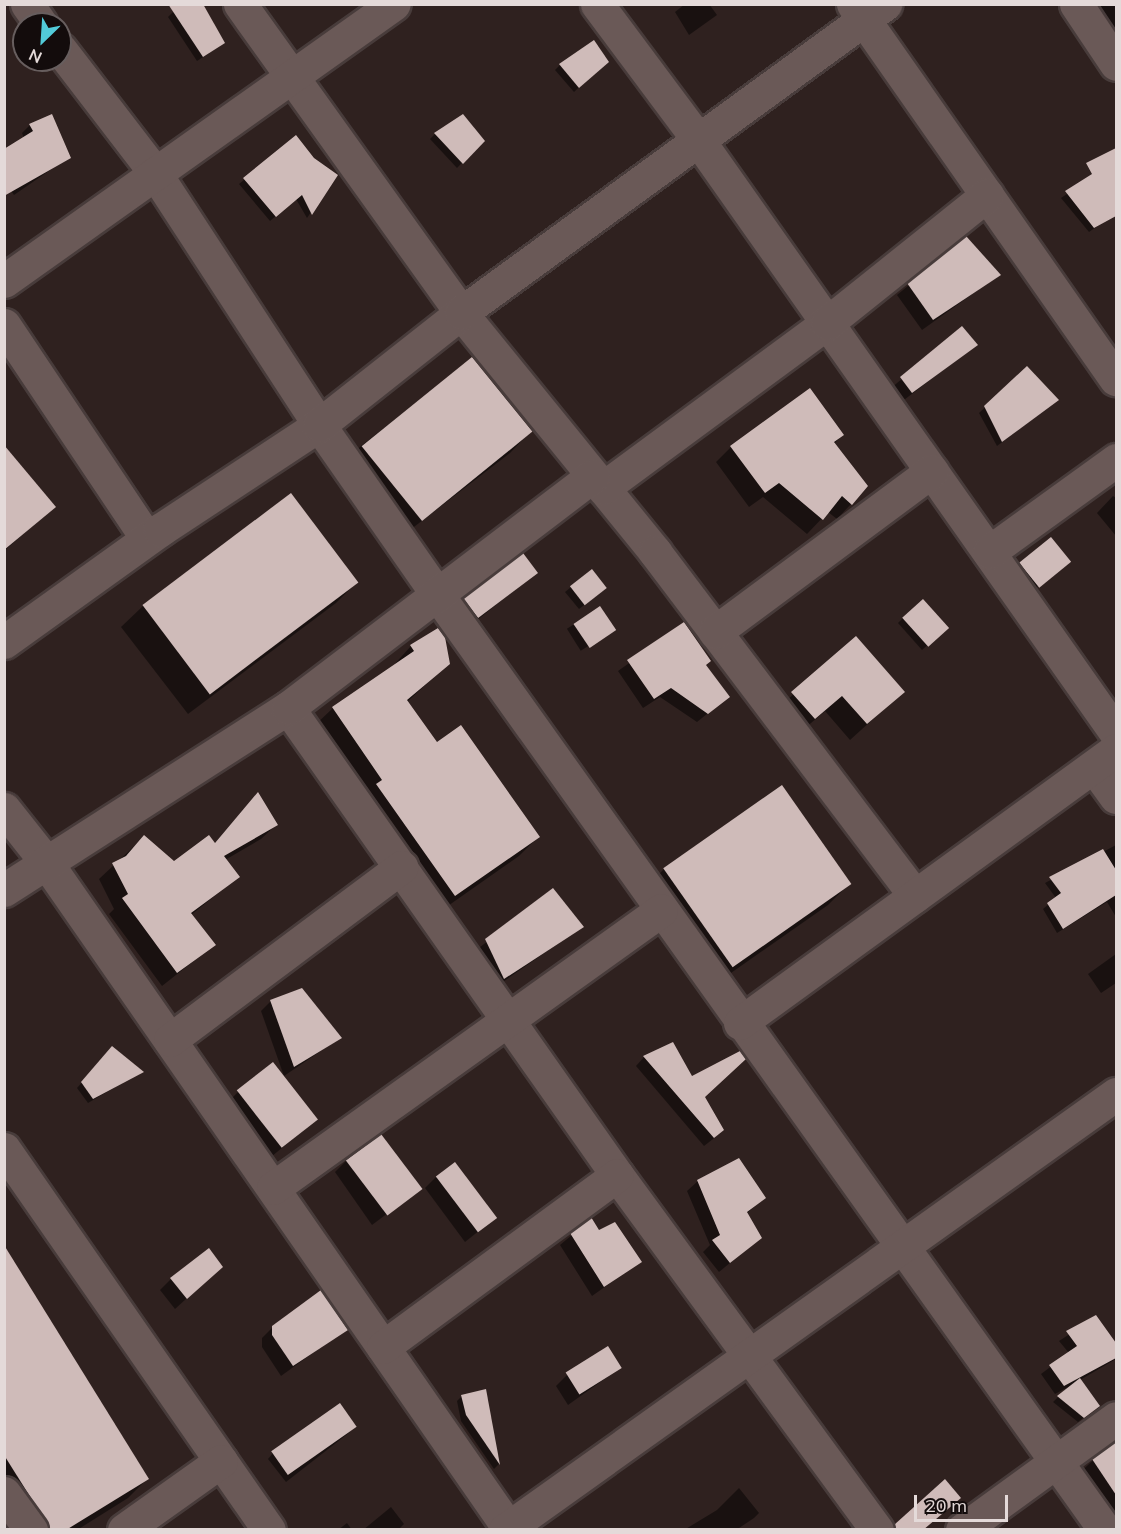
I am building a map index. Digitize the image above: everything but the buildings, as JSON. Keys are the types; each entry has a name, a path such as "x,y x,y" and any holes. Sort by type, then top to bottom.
{"street":[{"path":"240,4 292,80 461,313 598,482 715,632 915,896"},
{"path":"4,281 154,173 292,80 394,4"},
{"path":"597,4 699,141 1116,733"},
{"path":"1076,4 1116,64"},
{"path":"5,642 147,539 319,425 461,313 699,141 868,10 987,195 1116,379"},
{"path":"72,64 154,173 319,425 437,594 740,1023 1105,1530"},
{"path":"4,890 288,708 437,594 827,323 987,195"},
{"path":"4,325 147,539"},
{"path":"989,552 1116,460"},
{"path":"715,632 932,471"},
{"path":"288,708 616,1175 878,1530"},
{"path":"740,1023 1105,758 1116,797"},
{"path":"4,809 46,862 508,1529 748,1353 1116,1094"},
{"path":"170,1040 401,867"},
{"path":"273,1188 661,910"},
{"path":"4,1149 269,1530"},
{"path":"383,1347 616,1175"},
{"path":"962,1530 1054,1460 1116,1418"},
{"path":"123,1530 221,1461"},
{"path":"4,1493 31,1530"}]}
